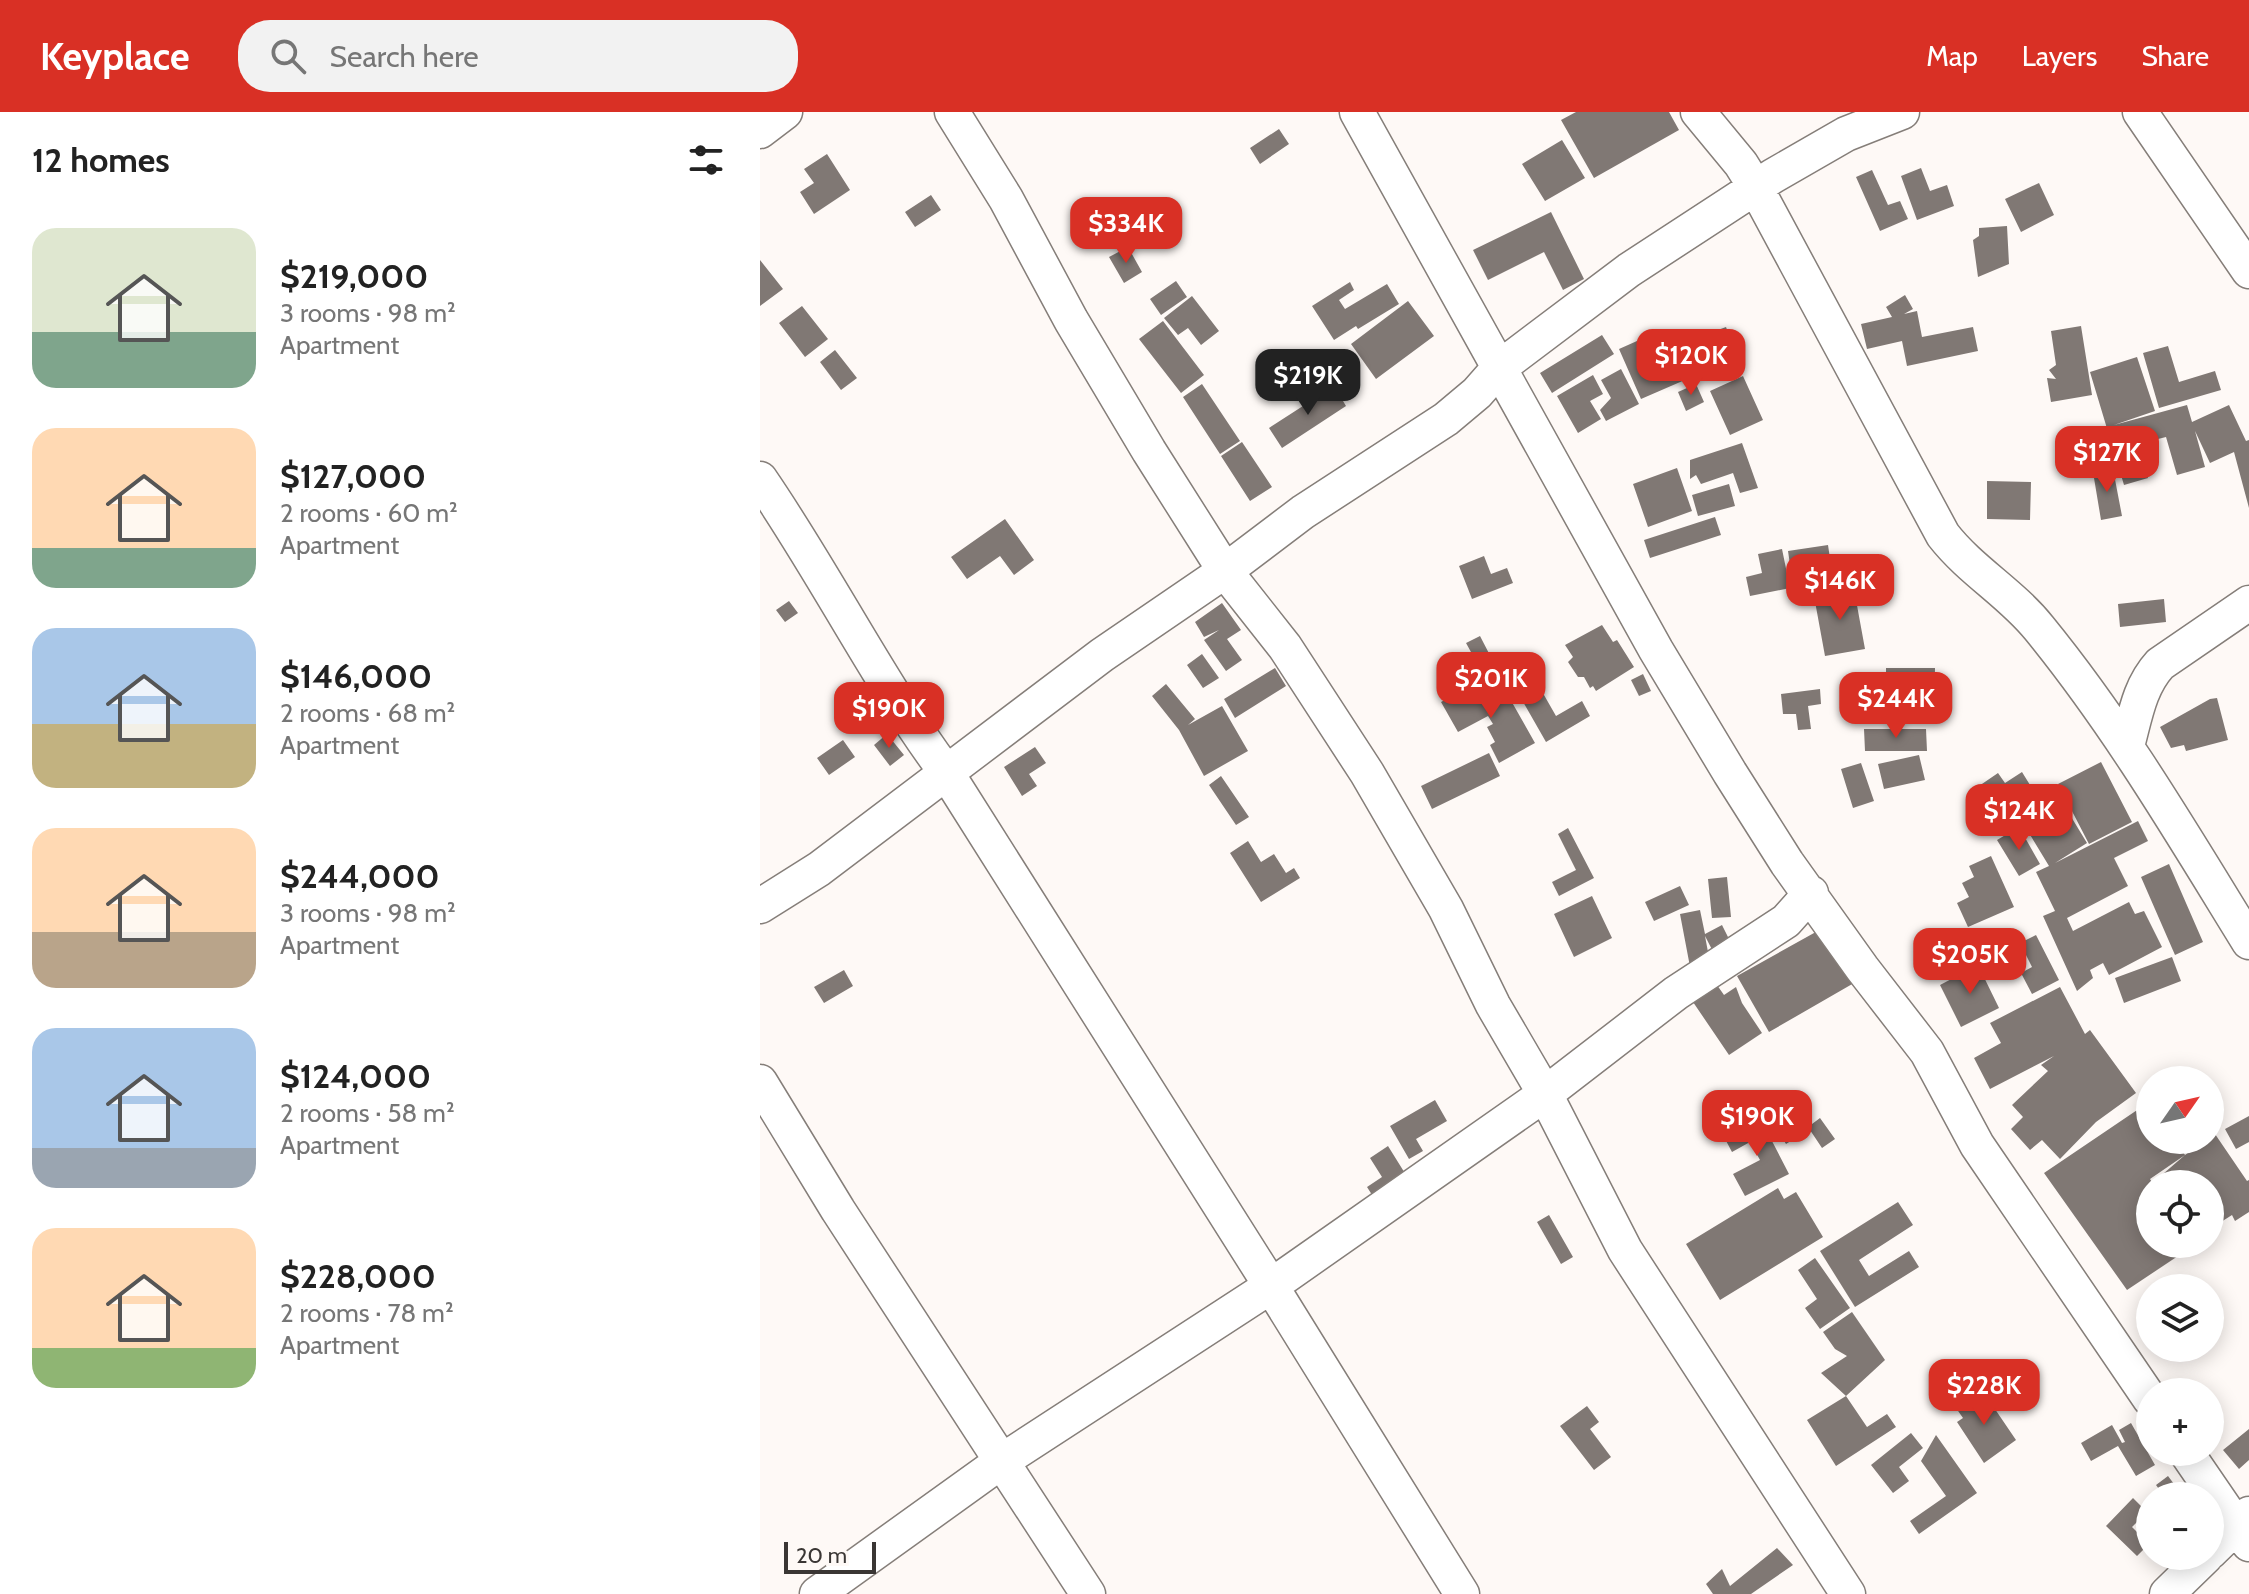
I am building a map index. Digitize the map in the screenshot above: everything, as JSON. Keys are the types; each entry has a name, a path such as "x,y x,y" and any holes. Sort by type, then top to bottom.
{"street":[{"path":"760,131 785,112"},
{"path":"952,112 1006,199 1071,320 1225,571 1285,647 1367,773 1446,909 1493,1005 1545,1094 1625,1250 1848,1594"},
{"path":"1357,112 1656,650 1779,851 1862,968 1927,1052 1977,1145 2136,1378"},
{"path":"1698,112 1741,164 1756,188 1943,535 1970,564 2023,609 2127,746 2249,942"},
{"path":"760,906 819,869 1102,655 1225,571 1315,504 1446,419 1477,393 1499,368 1629,270 1846,134 1902,112"},
{"path":"2140,112 2249,271"},
{"path":"760,479 908,721 946,772 1462,1594"},
{"path":"2127,746 2142,689 2150,675 2160,664 2249,603"},
{"path":"817,1594 1002,1461 1271,1286 1545,1094 1676,993 1786,921 1811,893"},
{"path":"760,1082 838,1210 1088,1594"},
{"path":"2197,1466 2245,1528 2224,1543"},
{"path":"2167,1594 2192,1570"}],"building":[{"path":"1576,112 1669,112 1679,130 1594,178 1561,120"},
{"path":"1279,129 1289,144 1260,164 1250,148"},
{"path":"1562,140 1585,178 1545,201 1522,164"},
{"path":"827,154 850,190 814,214 800,192 814,183 804,169"},
{"path":"1921,168 1930,191 1947,185 1954,206 1917,220 1901,176"},
{"path":"1872,170 1888,205 1900,201 1908,219 1880,231 1856,177"},
{"path":"2039,183 2054,215 2021,232 2005,199"},
{"path":"931,195 941,210 915,227 905,212"},
{"path":"1551,212 1584,279 1563,290 1544,252 1488,280 1473,250"},
{"path":"2007,226 2009,264 1978,277 1973,240 1979,236 1979,228"},
{"path":"1128,247 1142,272 1124,283 1109,257"},
{"path":"760,260 783,289 760,306"},
{"path":"1176,281 1187,297 1161,315 1150,299"},
{"path":"1350,282 1354,290 1339,300 1345,309 1387,284 1399,304 1334,340 1312,306"},
{"path":"1905,295 1913,309 1904,314 1917,311 1922,337 1973,327 1978,351 1907,366 1902,341 1867,349 1861,324 1892,317 1886,307"},
{"path":"1192,296 1219,331 1201,345 1188,328 1178,335 1164,318"},
{"path":"1408,301 1434,336 1376,379 1351,344"},
{"path":"802,306 828,339 805,357 779,323"},
{"path":"1163,321 1204,375 1181,393 1139,339"},
{"path":"2081,326 2092,395 2051,402 2047,378 2056,379 2049,370 2056,365 2051,331"},
{"path":"1726,327 1738,360 1703,373 1691,340"},
{"path":"1602,335 1614,354 1552,393 1540,373"},
{"path":"1646,337 1656,348 1677,339 1694,376 1641,399 1619,349"},
{"path":"2168,346 2179,382 2215,371 2221,390 2159,408 2143,353"},
{"path":"835,350 857,378 841,390 820,362"},
{"path":"2137,357 2155,411 2114,425 2187,405 2192,422 2229,405 2246,441 2249,440 2249,508 2234,452 2210,463 2195,431 2205,467 2177,475 2166,437 2138,444 2148,478 2124,485 2090,372"},
{"path":"1621,369 1639,404 1606,421 1600,410 1611,398 1601,380"},
{"path":"1593,375 1603,394 1590,401 1601,419 1578,433 1557,396"},
{"path":"1743,376 1763,420 1730,435 1710,391"},
{"path":"1202,384 1240,441 1220,454 1183,397"},
{"path":"1696,384 1704,402 1686,411 1678,392"},
{"path":"1334,386 1346,406 1282,448 1269,428"},
{"path":"1242,442 1272,487 1250,501 1221,456"},
{"path":"1742,443 1758,488 1740,493 1733,473 1701,484 1696,475 1690,479 1690,460"},
{"path":"1677,468 1692,511 1648,527 1633,484"},
{"path":"2113,469 2122,516 2101,520 2093,472"},
{"path":"1987,481 2031,482 2030,520 1987,519"},
{"path":"1729,484 1735,506 1698,516 1692,495"},
{"path":"1715,517 1721,535 1650,558 1644,540"},
{"path":"1005,519 1034,560 1014,575 1000,556 967,579 951,557"},
{"path":"1828,545 1833,579 1793,585 1788,551"},
{"path":"1782,549 1790,588 1750,596 1746,577 1762,573 1758,554"},
{"path":"1484,556 1491,574 1507,568 1513,583 1472,599 1459,566"},
{"path":"1854,589 1865,649 1825,656 1814,596"},
{"path":"2164,599 2166,622 2120,627 2118,604"},
{"path":"789,601 798,613 785,622 776,610"},
{"path":"1222,603 1241,630 1227,639 1242,660 1226,671 1204,640 1219,630 1204,637 1195,622"},
{"path":"1602,625 1613,642 1617,640 1634,667 1596,691 1593,686 1590,688 1584,677 1578,677 1568,662 1573,657 1565,645"},
{"path":"1480,636 1495,665 1482,672 1466,643"},
{"path":"1202,654 1219,678 1203,688 1187,665"},
{"path":"1275,668 1286,686 1235,718 1224,699"},
{"path":"1886,668 1935,668 1934,717 1886,716"},
{"path":"1532,674 1556,716 1582,701 1590,716 1546,742 1518,693 1527,688 1522,680"},
{"path":"1643,674 1651,691 1639,696 1631,680"},
{"path":"1166,684 1195,719 1188,725 1222,706 1248,751 1204,776 1179,730 1152,696"},
{"path":"1475,684 1481,704 1505,690 1535,743 1499,763 1490,745 1495,742 1487,727 1493,724 1488,716 1458,732 1441,702"},
{"path":"1820,689 1821,704 1808,706 1811,729 1798,730 1796,714 1783,714 1781,694"},
{"path":"2217,698 2228,740 2186,751 2184,745 2171,748 2160,727"},
{"path":"1864,729 1926,729 1927,751 1865,751"},
{"path":"887,734 904,755 890,766 874,745"},
{"path":"843,740 855,757 829,775 817,758"},
{"path":"1035,747 1046,763 1029,774 1037,786 1022,796 1004,767"},
{"path":"1489,753 1500,776 1432,809 1421,786"},
{"path":"1919,755 1925,780 1884,789 1878,764"},
{"path":"2101,762 2132,822 2089,844 2058,784"},
{"path":"1861,763 1874,801 1853,808 1841,769"},
{"path":"2022,772 2035,793 1999,817 1979,786 1998,773 2005,783"},
{"path":"1221,776 1249,817 1236,825 1209,785"},
{"path":"2053,787 2087,843 2055,863 2138,821 2148,841 2114,858 2128,886 2067,918 2073,931 2129,902 2135,914 2144,911 2162,947 2109,975 2103,963 2090,970 2093,978 2077,991 2043,916 2055,911 2036,872 2049,866 2015,810"},
{"path":"2019,827 2040,864 2019,876 1997,840"},
{"path":"1568,828 1594,878 1559,896 1552,882 1576,870 1558,834"},
{"path":"1248,841 1261,862 1274,854 1286,873 1294,868 1300,878 1261,902 1230,853"},
{"path":"1991,856 2014,907 1968,927 1957,903 1969,897 1962,883 1974,877 1969,866"},
{"path":"2169,864 2203,942 2175,955 2141,877"},
{"path":"1727,877 1731,917 1712,918 1708,879"},
{"path":"1680,886 1689,905 1654,921 1645,902"},
{"path":"1592,896 1612,938 1574,957 1554,914"},
{"path":"1700,910 1705,934 1722,925 1728,937 1743,937 1721,967 1705,936 1711,968 1691,972 1680,914"},
{"path":"1823,928 1854,983 1769,1032 1737,976"},
{"path":"2036,935 2059,980 2032,994 2021,973 2032,967 2020,943"},
{"path":"2172,957 2181,981 2124,1003 2115,978"},
{"path":"1978,965 1999,1008 1961,1027 1940,985"},
{"path":"844,970 853,986 824,1003 814,987"},
{"path":"1717,985 1724,995 1736,987 1742,1003 1762,1033 1729,1055 1693,1002"},
{"path":"2060,987 2085,1034 2090,1030 2136,1093 2096,1122 2060,1159 2042,1140 2030,1150 2011,1129 2023,1117 2012,1105 2048,1071 2041,1065 2054,1056 1990,1089 1974,1058 2001,1043 1990,1023"},
{"path":"1435,1100 1447,1121 1416,1139 1423,1151 1409,1159 1390,1126"},
{"path":"2136,1111 2136,1154 2185,1155 2163,1170 2136,1170 2136,1258 2175,1258 2151,1274 2136,1274 2136,1284 2127,1290 2044,1173"},
{"path":"1794,1114 1805,1132 1786,1144 1775,1126"},
{"path":"2249,1116 2249,1142 2236,1149 2225,1129"},
{"path":"1760,1118 1789,1174 1745,1196 1733,1174 1760,1160 1750,1142 1732,1152 1724,1137"},
{"path":"1820,1118 1835,1139 1822,1148 1808,1127"},
{"path":"1388,1146 1416,1191 1383,1212 1367,1187 1382,1177 1370,1158"},
{"path":"2224,1147 2249,1180 2249,1212 2235,1221 2232,1215 2224,1220 2224,1170 2168,1170 2186,1154 2224,1154"},
{"path":"1778,1188 1784,1199 1796,1192 1823,1237 1720,1300 1686,1244"},
{"path":"1898,1202 1913,1225 1859,1260 1869,1276 1909,1251 1919,1267 1855,1307 1820,1251"},
{"path":"1549,1215 1573,1257 1561,1264 1537,1222"},
{"path":"1815,1258 1850,1308 1820,1329 1805,1308 1817,1299 1798,1270"},
{"path":"1852,1312 1885,1360 1846,1396 1821,1373 1847,1356 1835,1349 1823,1332"},
{"path":"1982,1390 2016,1440 1984,1463 1957,1422 1963,1418 1956,1408"},
{"path":"1846,1396 1867,1427 1887,1414 1896,1427 1836,1466 1807,1420"},
{"path":"1587,1406 1599,1422 1590,1429 1611,1457 1594,1470 1560,1426"},
{"path":"2131,1423 2136,1432 2136,1466 2153,1466 2136,1476 2118,1446 2091,1461 2081,1443 2112,1425 2122,1443 2125,1442 2119,1430"},
{"path":"2249,1429 2249,1460 2239,1469 2224,1449"},
{"path":"1911,1433 1923,1448 1899,1467 1909,1481 1893,1493 1871,1465"},
{"path":"1936,1435 1977,1493 1919,1534 1910,1521 1946,1496 1921,1461"},
{"path":"2133,1498 2136,1501 2136,1523 2132,1527 2136,1531 2136,1555 2106,1526"},
{"path":"1777,1548 1793,1565 1751,1594 1713,1594 1706,1584 1722,1569 1730,1586"}]}
